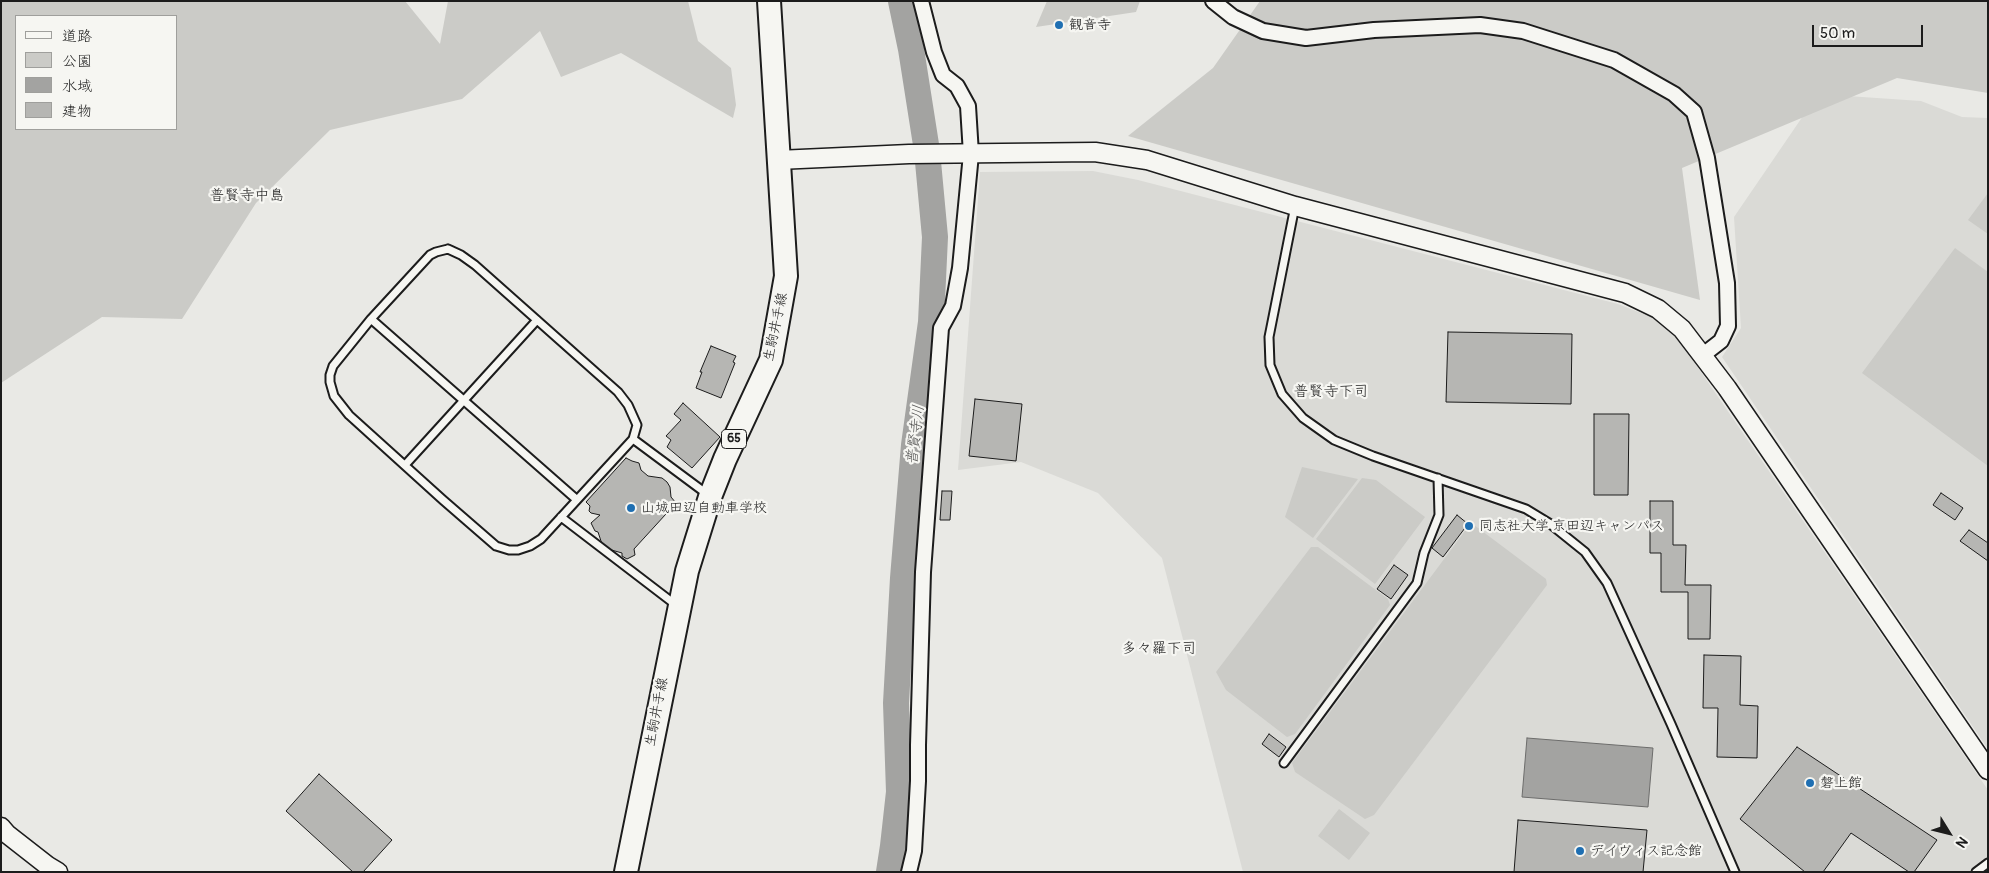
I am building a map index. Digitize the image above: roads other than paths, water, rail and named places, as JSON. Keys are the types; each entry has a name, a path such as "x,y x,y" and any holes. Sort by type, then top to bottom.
{"main road":[{"name":"生駒井手線","path":"626,872 678,607 687,571 710,497 725,459 771,360 786,276 769,1"}],"street":[{"path":"909,872 914,851 918,790 923,572 941,328 954,306 960,268 968,106 957,86 943,75 928,32 921,1"},
{"path":"1214,1 1233,17 1263,31 1306,38 1374,30 1480,25 1524,31 1614,60 1674,94 1694,112 1707,158 1727,284 1728,326 1720,341 1702,355"},
{"path":"778,160 909,154 1095,152 1147,160 1295,206 1624,293 1658,309 1682,329 1702,355 1988,770"},
{"path":"1,827 7,834 58,872"}],"lane":[{"path":"1295,206 1270,336 1270,365 1282,394 1303,418 1334,440 1373,456 1526,510 1549,522 1585,552 1607,583 1735,872"},
{"path":"448,250 454,252 474,265 624,399 636,418 637,425 633,439 541,539 530,546 518,550 502,548 489,541 344,409 334,396 330,382 330,375 334,366 371,319 430,255 448,250"},
{"path":"371,319 576,499"},
{"path":"405,465 537,320"},
{"path":"633,439 710,497"},
{"path":"1284,763 1417,584 1424,553 1438,515 1438,478"},
{"path":"561,517 678,607"},
{"path":"1976,872 1987,864"}],"water":[{"path":"1527,738 1653,748 1648,807 1522,797"}],"waterway":[{"name":"普賢寺川","path":"889,872 899,792 896,703 903,578 914,445 931,322 935,237 927,151 911,49 901,1"}],"place":[{"name":"観音寺","path":"1059,25"},
{"name":"山城田辺自動車学校","path":"631,508"},
{"name":"同志社大学 京田辺キャンパス","path":"1469,526"},
{"name":"磐上館","path":"1810,783"},
{"name":"デイヴィス記念館","path":"1580,851"}],"district":[{"name":"普賢寺中島","path":"247,196"},
{"name":"普賢寺下司","path":"1331,392"},
{"name":"多々羅下司","path":"1159,649"}]}
